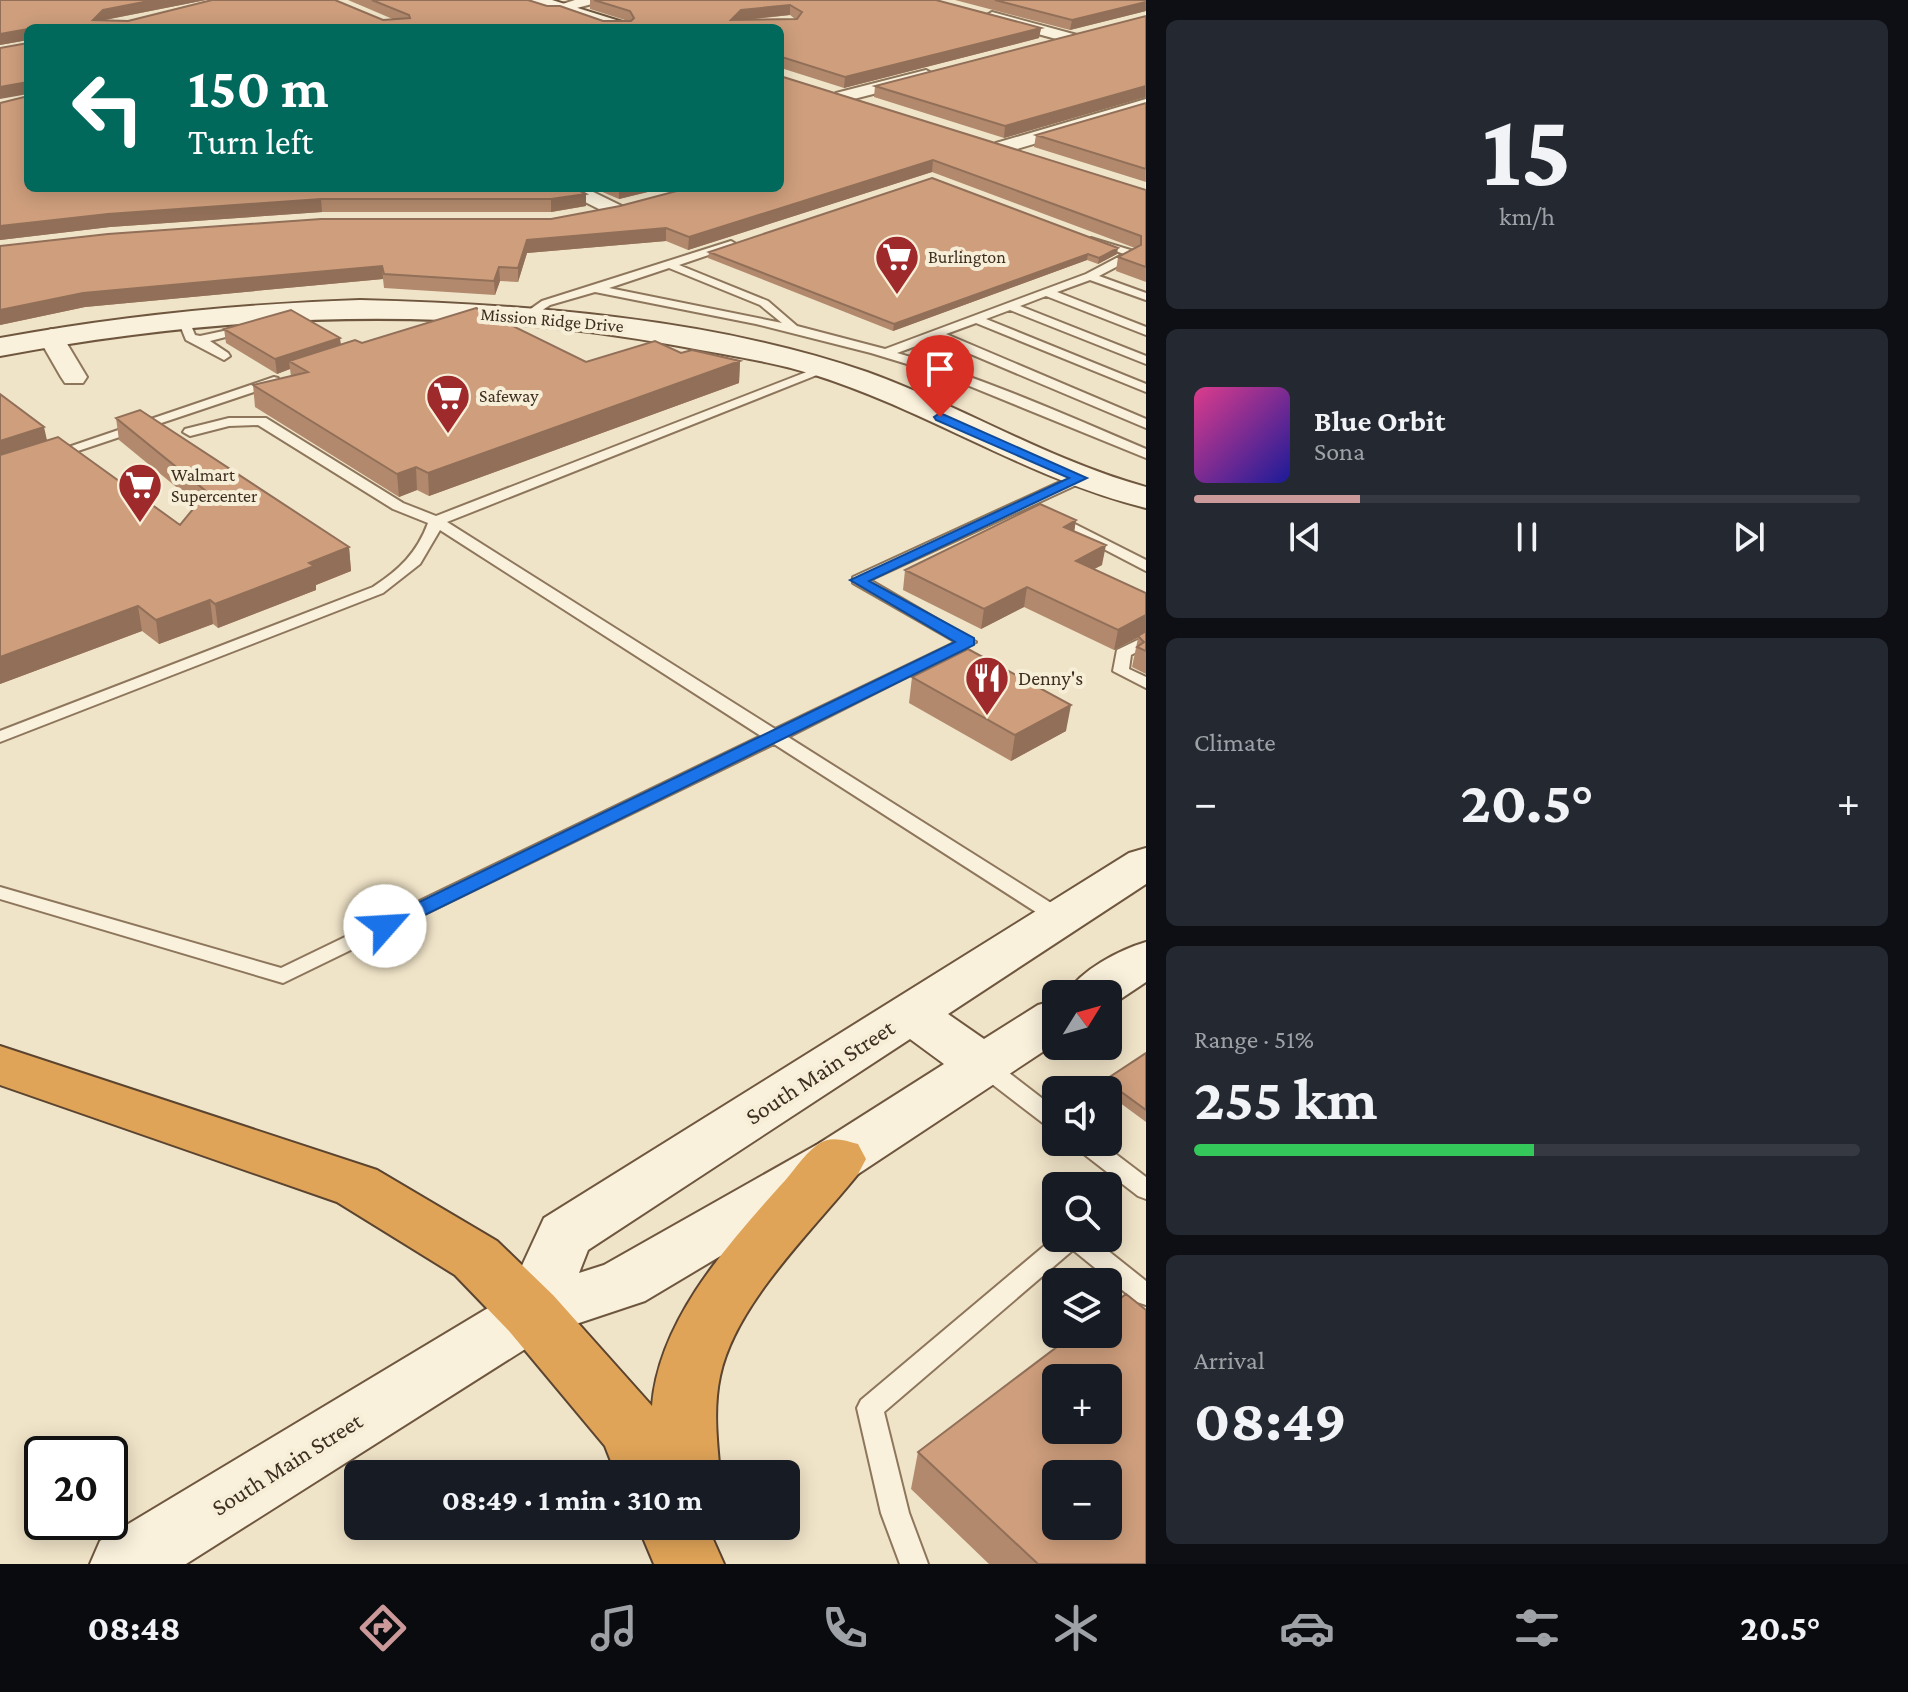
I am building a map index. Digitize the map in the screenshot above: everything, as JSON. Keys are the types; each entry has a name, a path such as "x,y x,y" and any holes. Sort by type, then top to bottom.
{"highway":[{"path":"0,1065 357,1186 476,1258 531,1313 630,1428 644,1460"},
{"path":"685,1460 683,1434 690,1366 725,1297 838,1159"},
{"path":"679,1540 691,1564"},
{"path":"691,1540 691,1564"}],"street":[{"path":"534,0 609,24"},
{"path":"558,8 599,0"},
{"path":"979,14 1078,36 1027,49"},
{"path":"842,97 941,71"},
{"path":"817,89 886,110"},
{"path":"996,145 1141,109"},
{"path":"996,145 1046,161"},
{"path":"576,192 619,210"},
{"path":"578,219 647,202"},
{"name":"Mission Ridge Drive","path":"0,347 51,337 192,330 254,314 402,310 481,313 528,315 643,329 826,369 1080,478 1146,498"},
{"path":"51,337 74,377"},
{"name":"Mission Ridge Drive","path":"1080,478 1117,511 1146,524"},
{"name":"South Main Street","path":"531,1313 565,1235 1146,863"},
{"path":"1114,980 1146,959"},
{"path":"912,1014 983,1065"},
{"name":"South Main Street","path":"125,1564 531,1313 623,1284 838,1159 1042,1027"}],"lane":[{"path":"1075,232 1140,253"},
{"path":"528,315 546,303 742,241"},
{"path":"886,353 1048,293 1140,253"},
{"path":"670,265 764,303 795,328"},
{"path":"1090,276 1146,297"},
{"path":"595,289 795,328 886,353 1007,394 1146,454"},
{"path":"1048,293 1146,331"},
{"path":"1012,307 1146,360"},
{"path":"439,328 481,313"},
{"path":"978,320 1146,388"},
{"path":"192,330 224,356"},
{"path":"937,335 1146,424"},
{"path":"0,737 378,590 404,574 426,550 436,521 826,369"},
{"path":"45,457 283,378"},
{"path":"190,432 229,422 261,421 398,506 436,521 1060,918"},
{"path":"0,893 283,976 968,642 858,580 1080,478"},
{"path":"1023,504 1146,566"},
{"path":"1146,641 1123,653 1121,671 1146,683"},
{"path":"983,1065 1042,1110"},
{"path":"1102,1156 1146,1190"},
{"path":"914,1564 895,1513 870,1408 1056,1252"},
{"path":"1091,1252 1146,1295"}],"building":[{"path":"0,0 154,0 103,10 93,20 128,21 212,0 335,0 383,20 410,18 372,0 528,0 560,6 603,21 631,21 634,18 630,11 594,0 936,0 1041,28 845,77 784,58 784,24 24,24 24,30 0,34","holes":["790,5 802,12 797,19 731,20 741,10"]},
{"path":"995,0 1146,0 1146,2 1072,20"},
{"path":"1146,16 1146,86 1005,126 875,86"},
{"path":"24,44 24,83 0,87 0,48"},
{"path":"784,77 1146,190 1146,267 1118,257 1141,245 1141,236 933,160 689,237 666,228 527,240 518,268 499,267 494,281 384,274 382,266 83,293 0,310 0,246 108,234 321,219 551,219 673,192 784,192"},
{"path":"24,97 24,192 586,194 551,199 321,199 108,214 0,226 0,103"},
{"path":"1146,103 1146,169 1036,135"},
{"name":"Burlington","path":"932,178 1118,248 1099,258 1088,254 894,324 709,252"},
{"name":"Safeway","path":"476,308 586,362 655,341 681,353 692,350 740,361 428,473 416,467 397,474 253,385 308,372 289,361 355,340 362,343"},
{"path":"291,310 340,338 275,359 224,329"},
{"path":"0,394 44,427 0,441"},
{"name":"Walmart Supercenter","path":"140,410 349,547 309,563 314,566 215,604 210,600 156,620 138,606 0,657 0,455 58,437 180,525 207,492 116,418"},
{"path":"1040,504 1076,520 1064,527 1106,545 1076,561 1146,593 1146,615 1118,630 1027,587 984,609 905,570"},
{"path":"1146,631 1146,651 1137,647 1144,642 1138,636"},
{"path":"968,649 1071,705 1015,735 912,677"},
{"path":"1146,1053 1146,1110 1122,1092 1122,1076 1111,1076"},
{"path":"1126,1294 1146,1310 1146,1564 1038,1564 918,1452 1055,1348 1122,1348 1122,1297"}],"place":[{"name":"Burlington","path":"897,296"},
{"name":"Safeway","path":"448,435"},
{"name":"Walmart Supercenter","path":"140,524"},
{"name":"Denny's","path":"987,717"}],"route":[{"path":"385,926 968,642 858,580 1080,478 940,417"}]}
